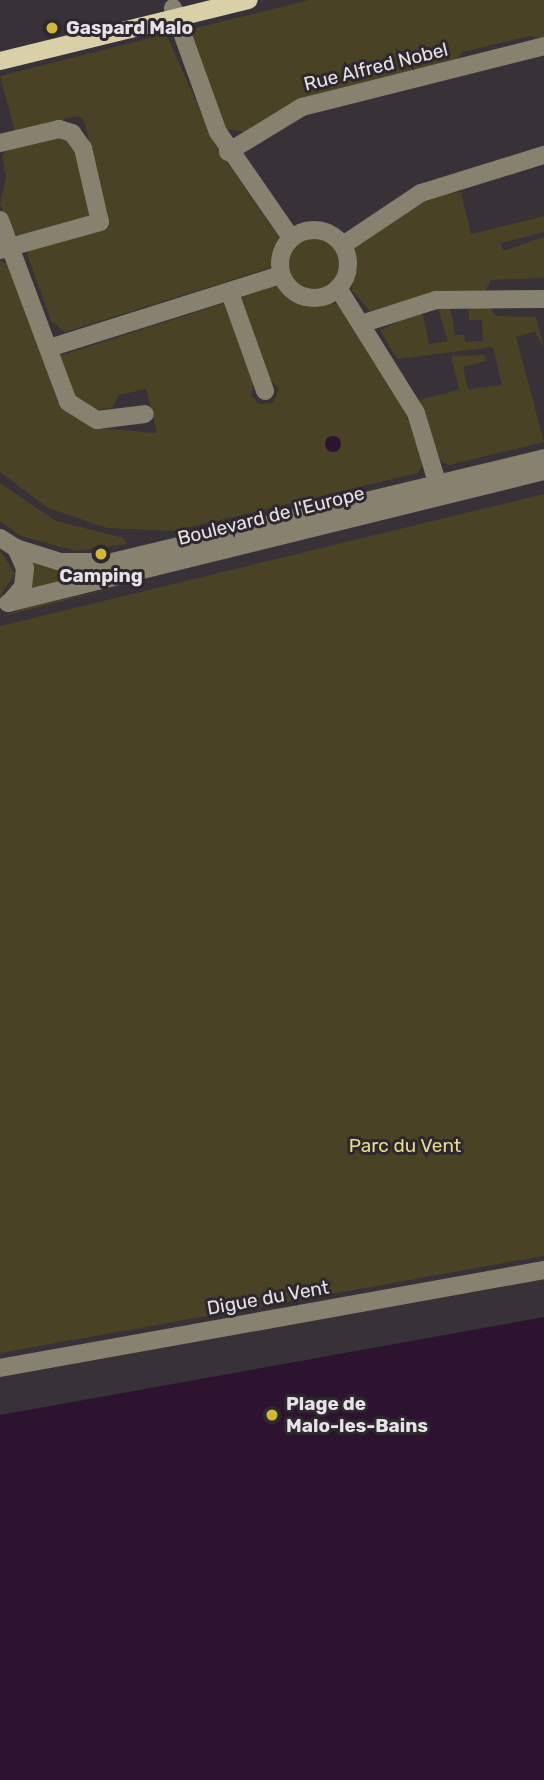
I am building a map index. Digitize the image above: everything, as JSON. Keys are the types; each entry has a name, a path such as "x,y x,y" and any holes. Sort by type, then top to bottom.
{"main road":[{"path":"0,61 174,13 206,0"},
{"path":"0,50 249,0"}],"street":[{"path":"174,13 191,73 229,152 291,238"},
{"name":"Rue Alfred Nobel","path":"229,152 302,107 544,46"},
{"path":"0,143 59,129 72,133 83,148 100,222 4,249"},
{"path":"342,245 421,193 544,155"},
{"path":"0,220 4,249"},
{"path":"318,230 342,245 347,270 338,288 306,297 281,275 280,255 291,238 318,230"},
{"path":"4,249 18,257 65,397 78,412 97,420 145,414"},
{"path":"49,348 281,275"},
{"path":"338,288 364,323 416,413 440,490"},
{"path":"230,293 265,391"},
{"path":"364,323 436,300 544,299"},
{"name":"Boulevard de l'Europe","path":"4,605 440,490 544,458"},
{"name":"Boulevard de l'Europe","path":"6,540 61,562 112,562 440,490 544,471"},
{"path":"4,605 26,576 6,540"},
{"name":"Digue du Vent","path":"0,1368 544,1270"}],"green space":[{"path":"309,0 544,0 544,39 531,36 462,52 457,60 295,102 244,132 226,129 189,36 196,28"},
{"path":"166,34 216,146 280,239 273,267 65,332 51,321 27,254 31,247 110,227 84,120 78,116 15,131 0,76"},
{"path":"58,134 73,140 92,208 85,221 21,236 10,232 0,204 6,177 2,157 9,146"},
{"path":"461,192 471,234 544,216 544,232 501,243 503,251 544,237 544,278 491,280 485,291 419,297 370,311 352,291 353,246 434,196"},
{"path":"314,236 333,244 341,263 333,282 314,290 295,282 287,263 295,244"},
{"path":"0,261 8,264 72,414 97,428 157,433 146,389 119,395 112,408 92,410 76,400 59,356 225,303 254,382 251,395 259,404 273,403 279,389 268,378 240,298 278,285 302,304 339,304 404,408 423,464 418,473 174,531 107,528 48,508 0,472"},
{"path":"450,306 455,335 464,335 465,342 483,341 482,320 469,320 468,306 489,306 496,316 536,317 544,349 535,332 516,337 544,442 449,465 440,460 418,400 459,390 451,356 484,355 486,361 463,367 468,389 502,385 493,347 397,359 380,330 422,311 429,344 448,341 438,308"},
{"path":"0,483 56,521 124,538 127,544 76,551 21,536 0,521"},
{"name":"Parc du Vent","path":"544,494 544,1256 0,1353 0,626"},
{"path":"0,550 15,574 0,596"},
{"path":"155,557 32,592 32,562"},
{"path":"150,580 79,597 0,617 25,608"}],"shaded area":[{"path":"330,436 336,436 341,444 339,450 330,452 325,447 325,441"},
{"path":"544,1317 544,1780 0,1780 0,1415"}],"place":[{"name":"Gaspard Malo","path":"52,28"},
{"name":"Camping","path":"101,554"},
{"name":"Plage de Malo-les-Bains","path":"272,1415"}]}
